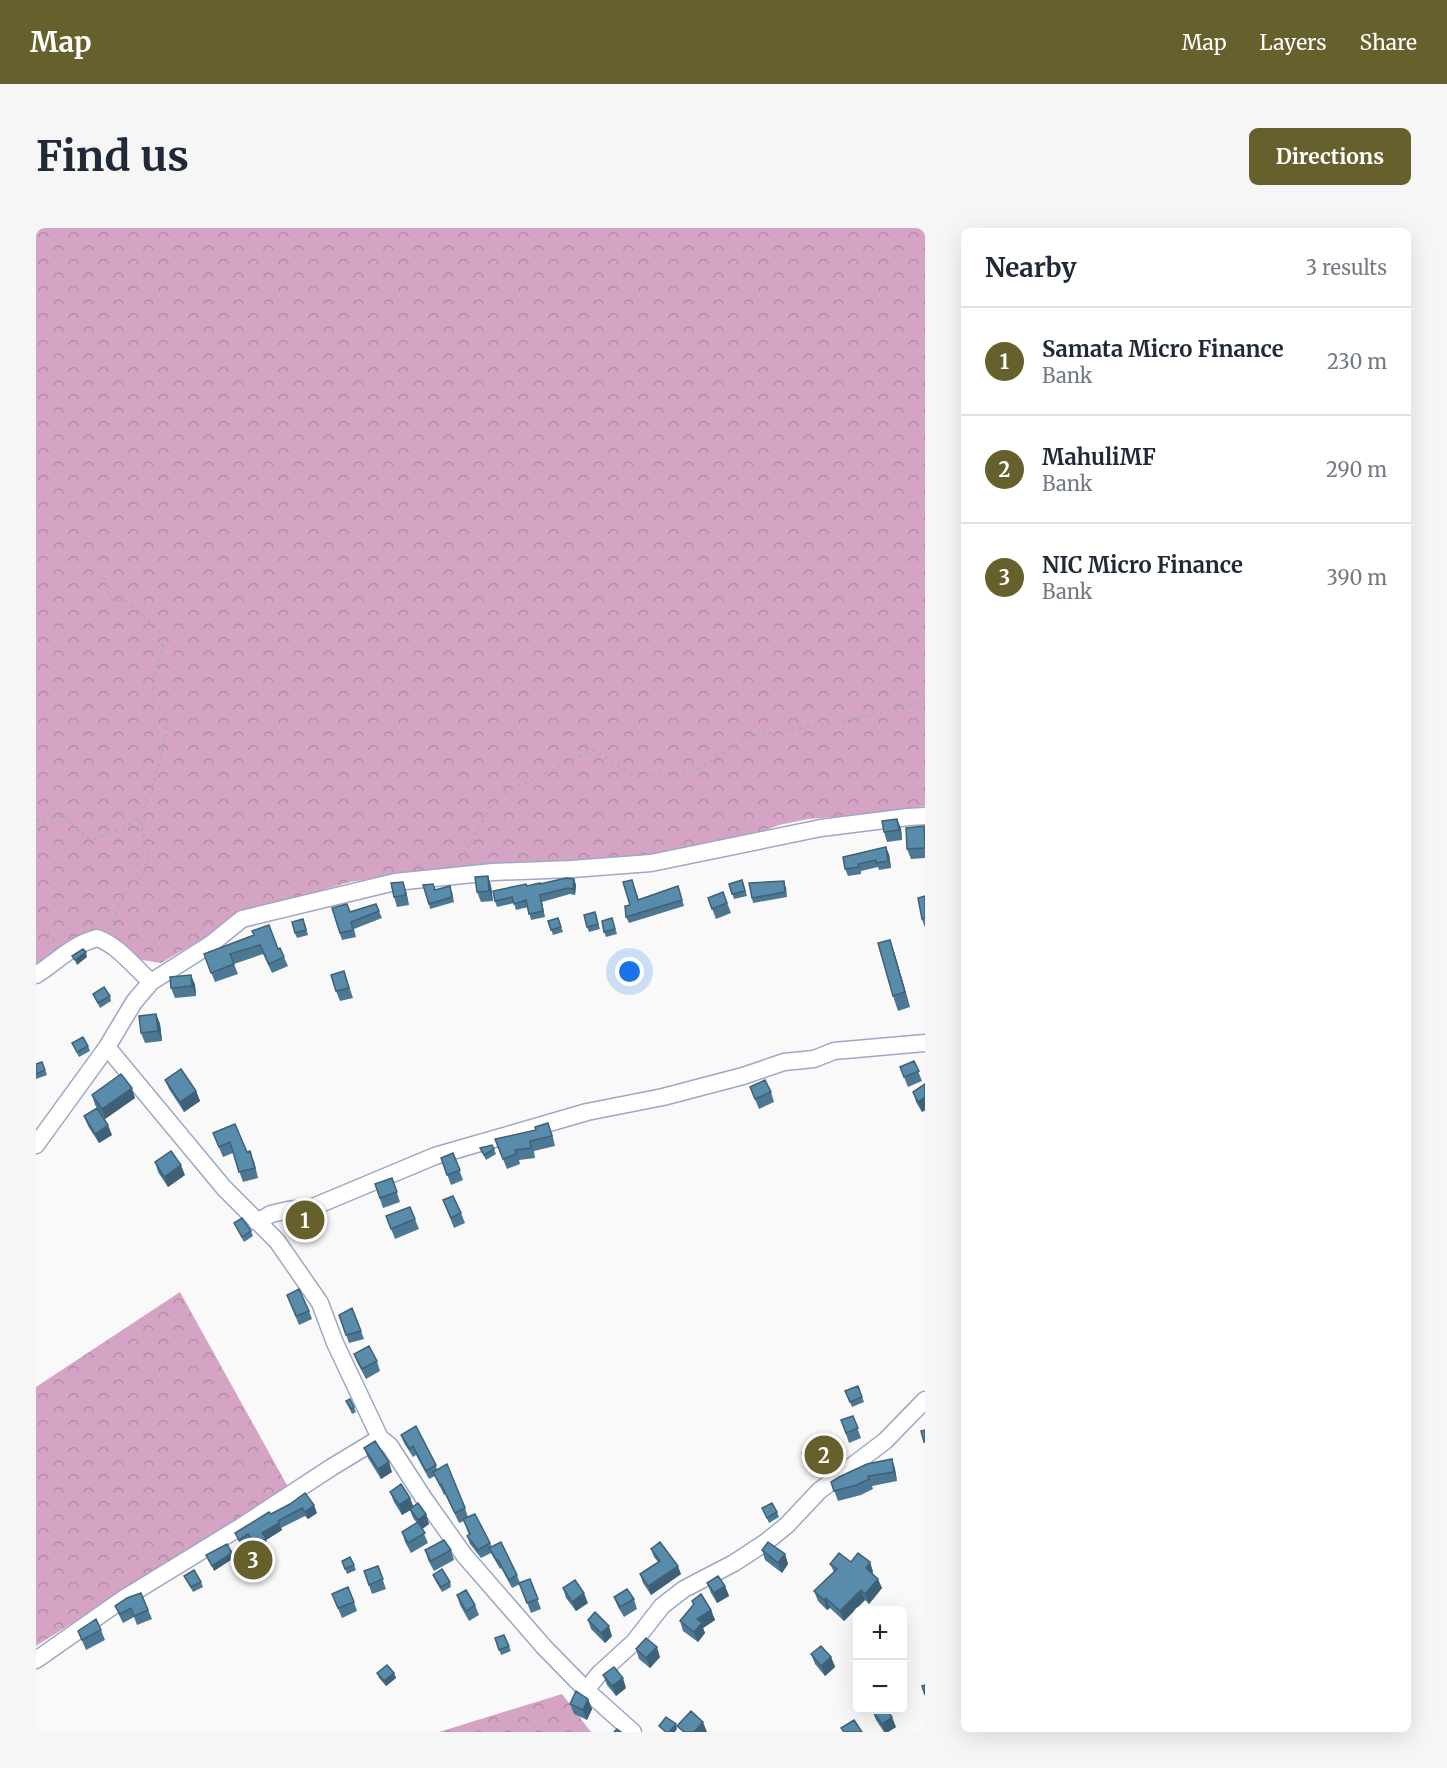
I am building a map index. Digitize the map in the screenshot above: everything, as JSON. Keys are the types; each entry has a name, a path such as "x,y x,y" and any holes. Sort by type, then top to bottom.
{"street":[{"path":"36,1145 107,1047 134,1002 151,982 211,944 242,919 395,882 493,872 651,863 821,828 925,816"},
{"path":"36,975 66,951 81,942 97,938 115,946 151,982"},
{"path":"257,1222 271,1214 313,1207 435,1156 587,1112 663,1097 743,1076 784,1062 814,1059 834,1051 925,1043"},
{"path":"107,1047 224,1188 277,1241 320,1303 335,1343 380,1438 390,1446 464,1555 544,1647 586,1690 633,1732"},
{"path":"586,1690 599,1674 634,1642 662,1606 684,1589 734,1563 766,1542 787,1525 819,1491 885,1441 925,1400"},
{"path":"36,1660 123,1599 242,1527 380,1438"}],"path":[{"path":"36,820 64,816 90,840 113,833 139,816 155,778 167,722 162,708 151,699 157,664 163,649 161,632 128,603 111,600 105,579"},
{"path":"451,876 496,797 593,750 632,775 696,770 752,735 843,722 925,701"},
{"path":"107,941 116,912 131,882 143,877 148,854 139,816"},
{"path":"36,925 42,926 66,951"}],"green space":[{"path":"36,228 925,228 925,806 870,814 809,819 779,825 753,835 683,853 578,864 439,869 350,882 250,911 161,963 135,959 82,938 45,957 36,966"},
{"path":"180,1292 288,1487 36,1646 36,1387"},
{"path":"562,1694 591,1732 439,1732"}],"building":[{"path":"897,819 899,830 884,832 882,821"},
{"path":"924,826 925,848 907,849 906,828"},
{"path":"886,847 888,861 876,863 876,860 858,864 859,867 845,869 843,857"},
{"path":"488,876 489,891 477,892 475,877"},
{"path":"566,878 574,879 573,889 568,888 540,895 543,911 529,914 526,900 514,904 512,897 495,901 493,891"},
{"path":"632,880 638,900 678,886 682,900 626,917 625,906 630,905 623,882"},
{"path":"742,880 745,891 732,894 729,884"},
{"path":"784,881 785,892 752,898 749,883"},
{"path":"403,882 406,895 394,897 391,883"},
{"path":"433,884 435,890 450,886 452,897 429,904 423,885"},
{"path":"723,892 727,903 712,909 708,898"},
{"path":"925,896 925,918 922,919 918,898"},
{"path":"347,904 350,912 376,904 379,911 351,922 353,930 340,933 332,908"},
{"path":"595,912 598,924 587,927 584,915"},
{"path":"558,918 561,927 551,930 548,921"},
{"path":"612,918 615,929 604,932 602,921"},
{"path":"303,919 306,930 295,933 292,922"},
{"path":"269,925 278,949 280,948 284,957 269,964 260,945 230,954 234,964 211,973 204,954 254,935 252,931"},
{"path":"890,940 905,992 893,996 878,943"},
{"path":"83,949 86,952 75,960 72,956"},
{"path":"344,971 349,988 336,991 331,975"},
{"path":"191,975 192,986 171,988 170,977"},
{"path":"104,987 110,996 98,1003 93,994"},
{"path":"156,1014 158,1031 141,1033 139,1016"},
{"path":"83,1037 88,1046 77,1052 72,1043"},
{"path":"914,1061 919,1071 904,1077 900,1067"},
{"path":"42,1062 45,1070 36,1074 36,1064"},
{"path":"181,1069 196,1091 180,1102 165,1080"},
{"path":"121,1074 132,1088 102,1109 92,1095"},
{"path":"765,1080 771,1092 755,1099 750,1087"},
{"path":"925,1084 925,1097 918,1102 913,1092"},
{"path":"97,1108 108,1125 95,1134 84,1116"},
{"path":"548,1123 552,1136 530,1141 531,1148 515,1150 516,1154 503,1159 495,1139 536,1130 535,1127"},
{"path":"235,1124 247,1152 250,1151 255,1168 239,1172 230,1142 219,1147 213,1133"},
{"path":"492,1145 494,1149 484,1155 480,1148"},
{"path":"171,1151 181,1165 164,1177 155,1162"},
{"path":"453,1153 460,1170 447,1175 441,1158"},
{"path":"392,1178 397,1192 380,1198 375,1184"},
{"path":"453,1196 461,1213 451,1218 443,1200"},
{"path":"410,1207 415,1219 391,1229 386,1216"},
{"path":"304,1208 309,1218 298,1224 291,1210"},
{"path":"242,1218 251,1231 242,1237 234,1223"},
{"path":"299,1289 309,1311 296,1316 287,1295"},
{"path":"352,1308 361,1331 346,1335 339,1315"},
{"path":"369,1346 377,1361 362,1369 354,1354"},
{"path":"858,1386 862,1397 850,1402 845,1391"},
{"path":"350,1399 354,1407 351,1409 346,1401"},
{"path":"853,1416 858,1428 846,1433 841,1420"},
{"path":"416,1426 436,1465 426,1471 413,1446 410,1449 401,1435"},
{"path":"925,1430 925,1441 924,1442 921,1431"},
{"path":"375,1441 389,1462 378,1469 364,1448"},
{"path":"826,1449 830,1458 820,1463 816,1454"},
{"path":"811,1450 816,1462 807,1466 802,1453"},
{"path":"892,1459 894,1472 868,1476 869,1479 857,1485 834,1491 831,1482 839,1477 867,1464"},
{"path":"447,1464 465,1508 455,1513 433,1472"},
{"path":"401,1484 410,1498 399,1505 390,1492"},
{"path":"305,1493 314,1505 305,1512 302,1508 278,1521 279,1523 262,1533 266,1538 256,1545 248,1534 239,1540 235,1533 269,1512 271,1514 290,1504"},
{"path":"418,1503 426,1514 418,1520 410,1509"},
{"path":"772,1503 777,1512 767,1518 762,1508"},
{"path":"475,1514 490,1543 478,1550 467,1536 470,1534 463,1519"},
{"path":"418,1522 425,1533 408,1543 402,1532"},
{"path":"444,1540 451,1550 431,1561 425,1550"},
{"path":"501,1542 517,1575 509,1580 489,1548"},
{"path":"660,1542 678,1566 648,1586 640,1574 660,1561 651,1549"},
{"path":"768,1542 785,1554 778,1563 762,1550"},
{"path":"227,1544 232,1553 212,1566 206,1555"},
{"path":"839,1553 851,1562 858,1553 870,1562 866,1568 878,1579 865,1594 861,1590 840,1611 814,1591 837,1569 830,1564"},
{"path":"350,1557 354,1565 345,1569 342,1561"},
{"path":"378,1566 383,1579 369,1585 364,1571"},
{"path":"442,1569 450,1582 441,1587 433,1575"},
{"path":"194,1570 201,1582 191,1587 184,1576"},
{"path":"718,1576 725,1586 714,1593 707,1583"},
{"path":"530,1579 538,1599 527,1603 519,1583"},
{"path":"575,1580 584,1593 572,1602 563,1588"},
{"path":"348,1587 354,1602 338,1608 332,1594"},
{"path":"627,1589 634,1599 620,1607 614,1597"},
{"path":"466,1590 475,1605 466,1611 457,1595"},
{"path":"141,1593 148,1610 134,1616 131,1608 120,1614 115,1606"},
{"path":"701,1594 711,1610 697,1619 702,1623 694,1632 680,1621 694,1604 692,1601"},
{"path":"595,1612 609,1626 601,1633 588,1620"},
{"path":"96,1619 101,1630 82,1640 78,1631"},
{"path":"504,1635 509,1646 499,1650 495,1638"},
{"path":"646,1638 657,1647 646,1658 636,1649"},
{"path":"821,1646 831,1657 821,1666 811,1654"},
{"path":"387,1665 394,1673 384,1681 377,1673"},
{"path":"614,1667 623,1678 612,1686 603,1675"},
{"path":"576,1691 588,1699 583,1710 570,1704"},
{"path":"691,1711 703,1722 694,1732 684,1732 677,1726"},
{"path":"875,1714 890,1714 892,1717 882,1724"},
{"path":"666,1717 676,1724 669,1732 659,1726"},
{"path":"854,1720 862,1732 844,1732 841,1728"}],"place":[{"name":"Samata Micro Finance","path":"305,1220"},
{"name":"MahuliMF","path":"824,1455"},
{"name":"NIC Micro Finance","path":"253,1560"}]}
